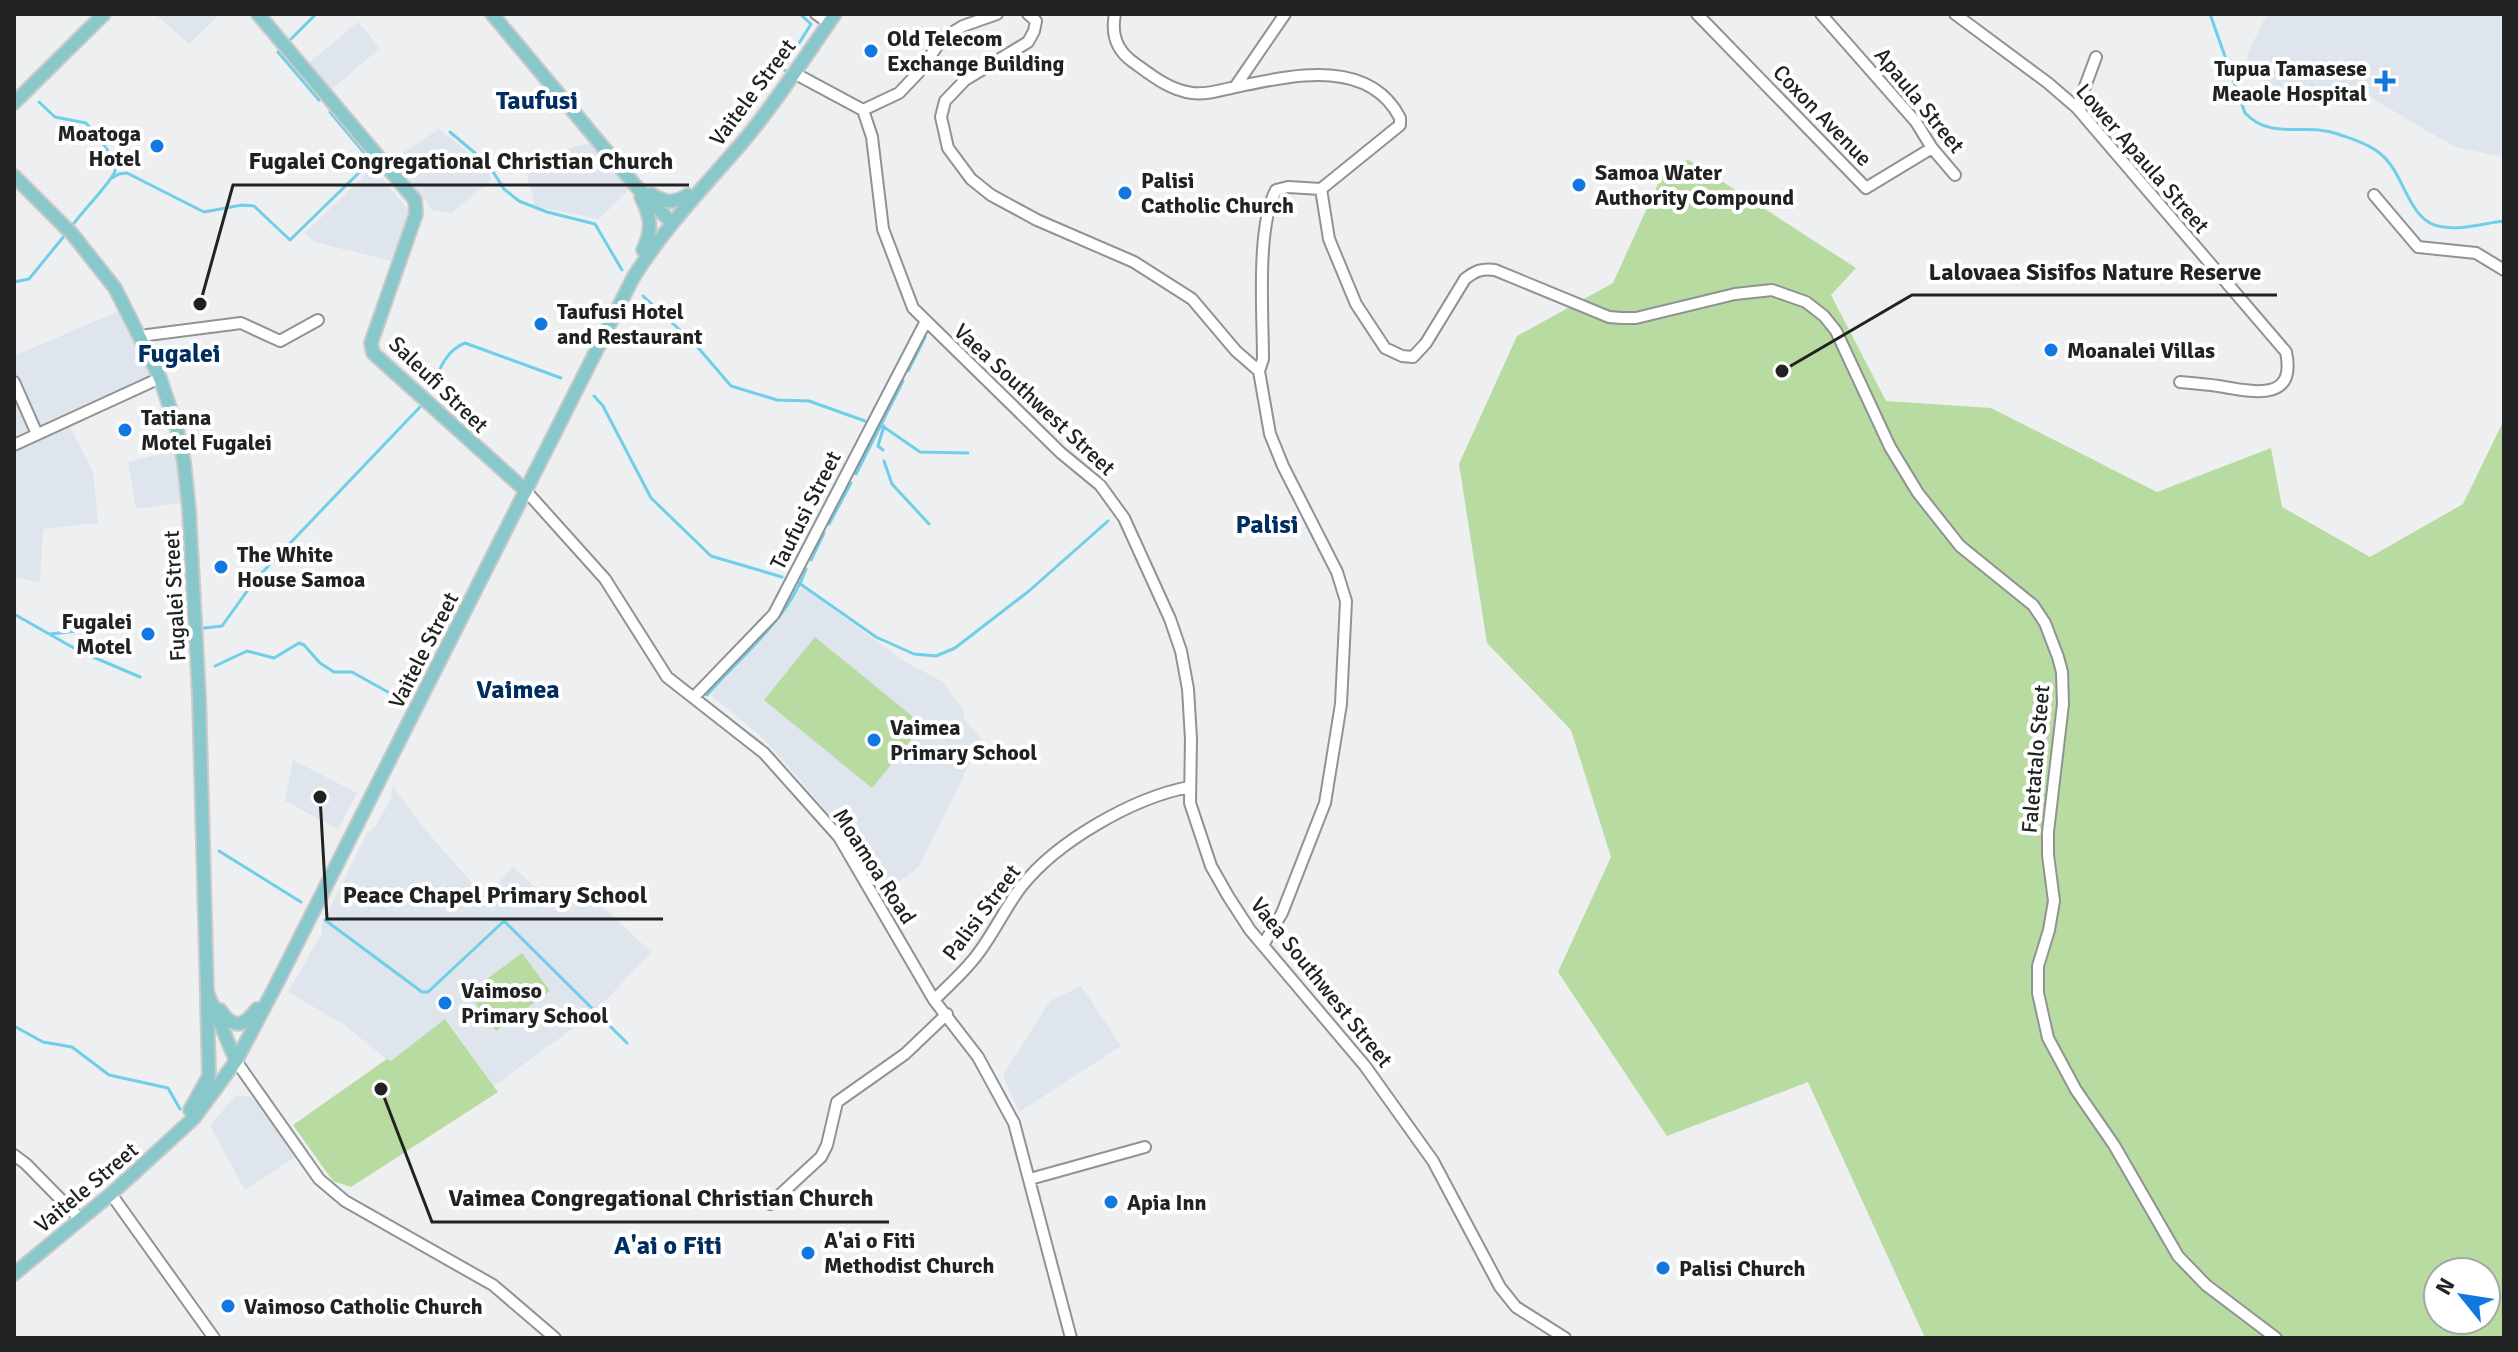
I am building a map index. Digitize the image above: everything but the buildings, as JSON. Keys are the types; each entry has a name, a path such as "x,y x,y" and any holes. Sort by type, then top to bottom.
{"main road":[{"path":"14,103 104,14"},
{"name":"Saleufi Street","path":"258,14 415,200 416,214 371,343 373,353 526,491"},
{"path":"492,14 634,184 671,222"},
{"name":"Vaitele Street","path":"14,1274 111,1194 194,1118 236,1061 621,301 659,237 742,142 832,18"},
{"name":"Fugalei Street","path":"14,176 73,235 115,288 160,378 182,451 189,509 199,696 207,992 236,1061"},
{"path":"634,184 662,201 671,202 700,187"},
{"path":"621,301 651,233 649,214 634,184"},
{"path":"207,992 226,1018 239,1024 246,1023 276,985"},
{"path":"159,1151 196,1103 209,1076 207,992"}],"street":[{"path":"816,14 832,18"},
{"path":"794,73 863,110 899,93 943,38 963,26 997,14"},
{"path":"1028,14 1036,21 1028,42 965,80 945,101 941,117 948,148 971,179 991,195 1037,220 1134,262 1192,299 1236,351 1259,371"},
{"path":"1115,14 1113,31 1117,45 1127,57 1164,84 1190,93 1214,93 1295,75 1325,75 1357,80 1371,86 1394,106 1400,118 1400,125 1321,189 1288,187 1276,190 1271,200 1264,244 1263,359 1259,371 1270,434 1337,572 1346,601 1341,704 1325,803 1282,913 1263,945"},
{"path":"1235,87 1285,14"},
{"name":"Coxon Avenue","path":"1697,14 1866,188 1932,148"},
{"name":"Apaula Street","path":"1821,14 1916,122 1932,148 1955,175"},
{"name":"Lower Apaula Street","path":"1955,14 2077,108 2286,352 2289,366 2279,386 2263,393 2180,382"},
{"path":"2077,108 2096,57"},
{"name":"Vaea Southwest Street","path":"863,110 872,137 883,229 913,308 1061,453 1100,485 1124,518 1170,619 1181,651 1188,689 1191,739 1190,803 1211,866 1250,930 1365,1066 1433,1161 1500,1287 1516,1307 1565,1338"},
{"name":"Faletatalo Steet","path":"1321,189 1329,239 1356,304 1385,348 1402,356 1413,357 1465,279 1473,272 1485,269 1495,270 1609,317 1636,318 1735,294 1772,290 1806,302 1824,316 1848,351 1890,447 1918,493 1960,546 2033,605 2045,623 2055,648 2062,672 2063,704 2062,735 2048,823 2048,855 2054,901 2038,966 2038,993 2048,1038 2076,1090 2129,1168 2178,1256 2206,1285 2276,1338"},
{"path":"2374,195 2418,247 2476,253 2504,270"},
{"path":"140,336 241,323 280,341 318,320"},
{"name":"Taufusi Street","path":"694,697 774,614 925,323"},
{"path":"14,445 160,378"},
{"path":"14,382 37,434"},
{"name":"Moamoa Road","path":"526,491 605,579 667,677 764,753 839,837 934,1000 978,1057 1014,1123 1071,1338"},
{"name":"Palisi Street","path":"934,1000 978,953 1022,886 1048,860 1099,824 1166,792 1189,787"},
{"path":"770,1204 821,1157 827,1145 837,1102 905,1054 947,1014"},
{"path":"236,1061 319,1179 345,1201 493,1285 555,1338"},
{"path":"1030,1179 1145,1147"},
{"path":"14,1155 80,1219"},
{"path":"111,1194 214,1338"}],"shaded area":[{"path":"155,14 220,14 189,44"},
{"name":"Tupua Tamasese Meaole Hospital","path":"2267,14 2504,14 2504,154 2496,156 2453,146 2365,94 2323,102 2281,89 2249,73 2247,55"},
{"path":"358,22 380,48 331,90 309,63"},
{"path":"439,129 487,167 491,180 452,213 432,210 394,159"},
{"path":"591,143 631,188 599,219 535,206 523,159"},
{"path":"373,167 411,213 392,261 314,242 305,233"},
{"path":"119,311 151,377 65,417 93,472 98,523 43,529 40,583 14,577 14,356"},
{"path":"177,450 186,502 136,509 128,462"},
{"name":"Vaimea Primary School","path":"802,587 902,660 943,682 962,707 965,720 982,739 918,868 886,891 851,839 766,741 712,696 774,627"},
{"path":"293,760 357,793 338,829 285,801"},
{"path":"393,786 429,834 485,898 513,867 558,908 581,886 651,952 594,1013 494,1086 446,1019 390,1062 343,1024 288,992 322,933 322,924 368,832 375,827 391,799"},
{"path":"1081,986 1121,1046 1019,1112 1003,1075 1050,1001"},
{"path":"235,1096 248,1096 258,1101 295,1157 245,1190 210,1126"}],"green space":[{"path":"1689,160 1856,268 1831,295 1886,401 1991,408 2157,492 2271,448 2282,507 2370,557 2463,504 2504,420 2504,1338 1925,1338 1808,1082 1667,1136 1558,972 1611,857 1571,730 1487,643 1459,464 1517,336 1613,283 1667,164"},
{"path":"815,637 923,725 872,788 764,700"},
{"path":"522,953 550,991 496,1031 468,993"},
{"path":"445,1019 498,1092 351,1187 333,1181 293,1125 387,1059 391,1061"}],"waterway":[{"path":"288,42 316,14"},
{"path":"789,73 783,69 811,24 800,14"},
{"path":"2210,14 2245,113 2255,121 2277,129 2326,131 2373,148 2396,172 2417,211 2432,224 2458,228 2504,221"},
{"path":"278,52 319,100"},
{"path":"829,98 846,106"},
{"path":"39,102 55,117 86,123 105,146 115,166 109,181 72,226"},
{"path":"112,178 127,173 204,212 242,205 254,206 290,240 371,161 330,112"},
{"path":"450,132 488,164 504,189 519,201 547,212 595,224 622,270"},
{"path":"14,282 29,279 65,235"},
{"path":"643,296 695,344 731,386 777,400 809,401 865,421"},
{"path":"908,371 925,337"},
{"path":"434,384 449,355 465,343 561,378"},
{"path":"856,474 903,381"},
{"path":"594,396 603,406 651,498 711,556 782,577"},
{"path":"204,628 222,626 255,580 420,407"},
{"path":"881,425 920,452 968,453"},
{"path":"883,450 878,446 884,426"},
{"path":"884,461 892,484 929,524"},
{"path":"829,524 851,483"},
{"path":"799,583 876,637 914,654 936,656 955,648 1029,591 1108,521"},
{"path":"811,560 824,533"},
{"path":"707,695 776,621 806,569"},
{"path":"14,614 79,651 140,677"},
{"path":"50,634 114,627"},
{"path":"215,666 247,651 274,658 299,643 334,672 352,672 404,701"},
{"path":"219,851 301,902"},
{"path":"325,920 422,992 428,992 504,921 627,1043"},
{"path":"14,1026 43,1042 72,1047 109,1075 168,1088 180,1109"}],"place":[{"name":"Old Telecom Exchange Building","path":"871,51"},
{"name":"Tupua Tamasese Meaole Hospital","path":"2385,81"},
{"name":"Moatoga Hotel","path":"157,146"},
{"name":"Samoa Water Authority Compound","path":"1579,185"},
{"name":"Palisi Catholic Church","path":"1125,193"},
{"name":"Fugalei Congregational Christian Church","path":"200,304"},
{"name":"Taufusi Hotel and Restaurant","path":"541,324"},
{"name":"Moanalei Villas","path":"2051,350"},
{"name":"Lalovaea Sisifos Nature Reserve","path":"1782,371"},
{"name":"Tatiana Motel Fugalei","path":"125,430"},
{"name":"The White House Samoa","path":"221,567"},
{"name":"Fugalei Motel","path":"148,634"},
{"name":"Vaimea Primary School","path":"874,740"},
{"name":"Peace Chapel Primary School","path":"320,797"},
{"name":"Vaimoso Primary School","path":"445,1003"},
{"name":"Vaimea Congregational Christian Church","path":"381,1089"},
{"name":"Apia Inn","path":"1111,1202"},
{"name":"A'ai o Fiti Methodist Church","path":"808,1253"},
{"name":"Palisi Church","path":"1663,1268"},
{"name":"Vaimoso Catholic Church","path":"228,1306"}],"district":[{"name":"Taufusi","path":"537,100"},
{"name":"Fugalei","path":"179,353"},
{"name":"Palisi","path":"1267,524"},
{"name":"Vaimea","path":"518,689"},
{"name":"A'ai o Fiti","path":"668,1245"}]}
